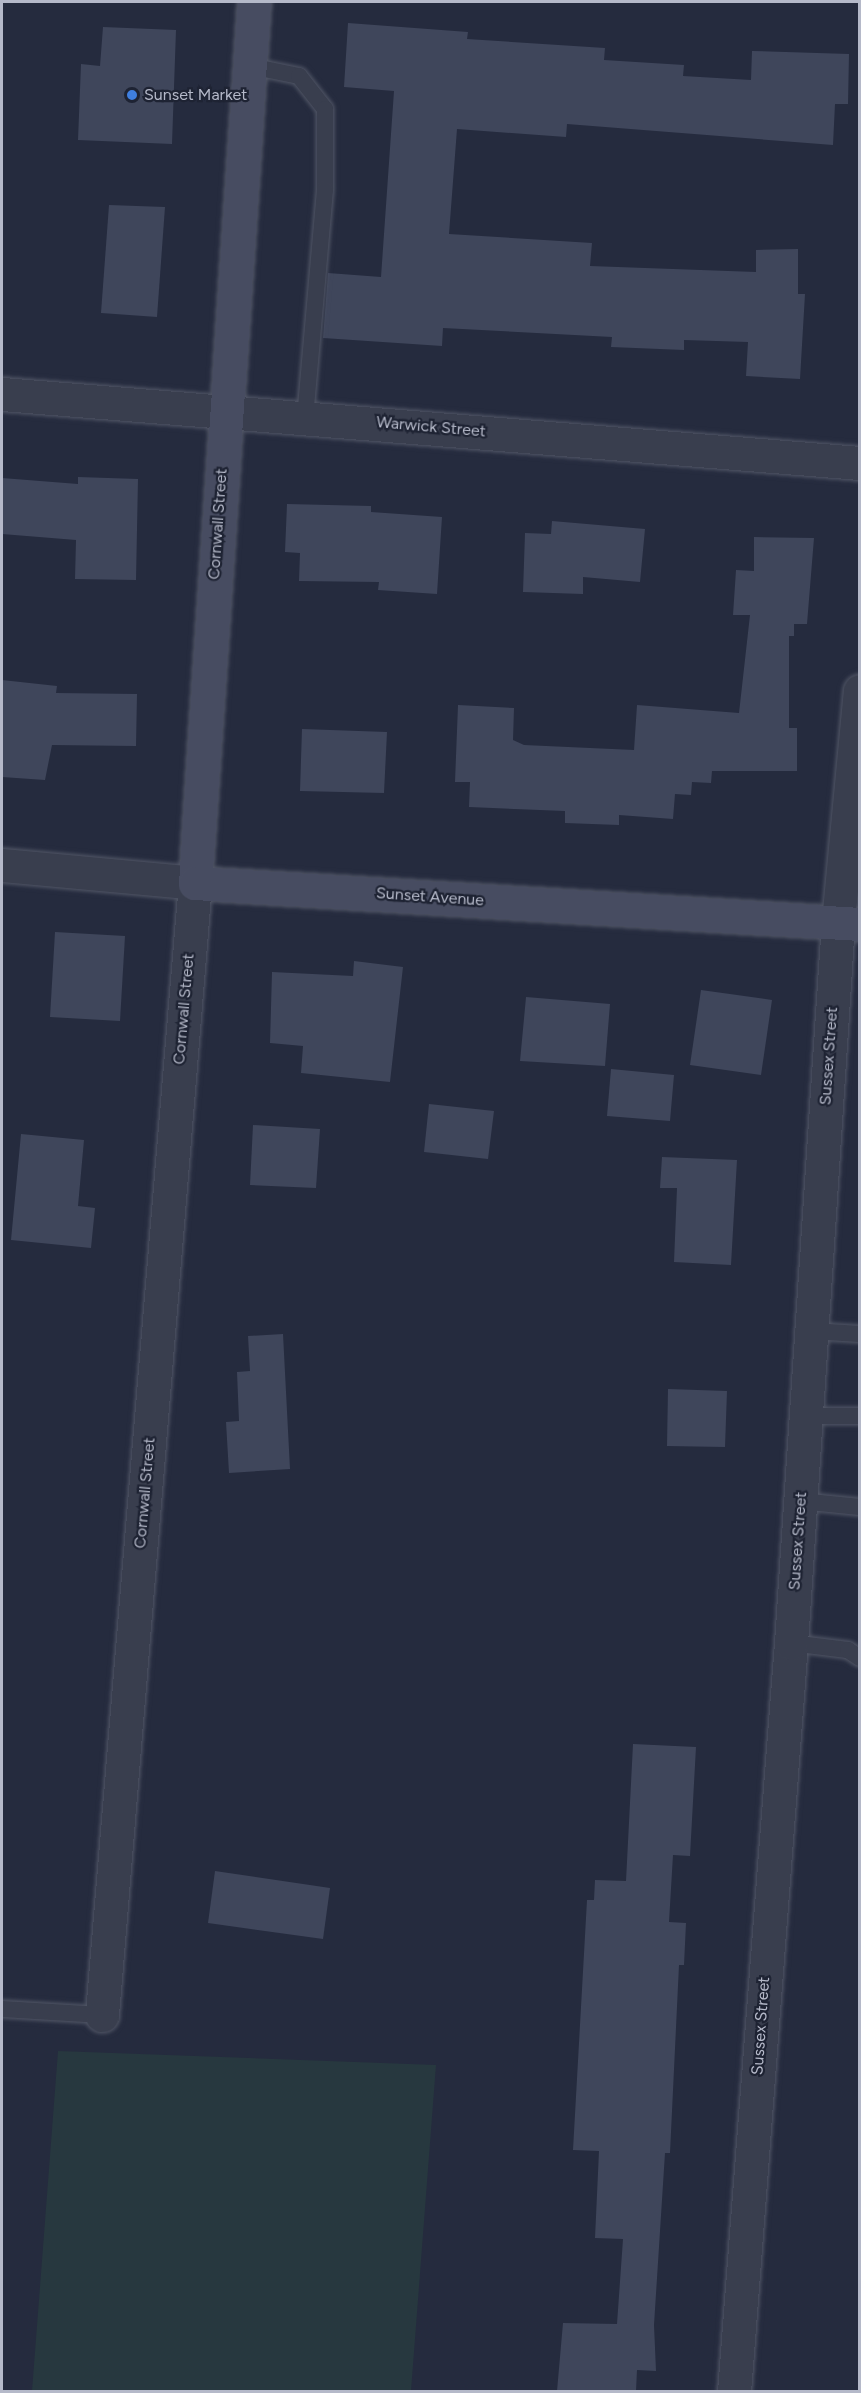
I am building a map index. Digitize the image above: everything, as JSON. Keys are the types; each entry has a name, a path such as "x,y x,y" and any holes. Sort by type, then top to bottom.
{"main road":[{"name":"Cornwall Street","path":"195,883 254,2"},
{"name":"Sunset Avenue","path":"195,883 849,923"}],"street":[{"name":"Warwick Street","path":"2,394 226,410 860,464"},
{"name":"Sussex Street","path":"734,2391 791,1643 812,1331 849,923 860,691"},
{"name":"Sunset Avenue","path":"2,865 195,883"},
{"name":"Cornwall Street","path":"102,2015 195,883"}],"lane":[{"path":"250,66 299,76 325,110 325,190 304,417"},
{"path":"812,1331 860,1334"},
{"path":"806,1416 860,1416"},
{"path":"800,1501 860,1507"},
{"path":"791,1643 848,1650 860,1658"},
{"path":"2,2009 102,2015"}],"shaded area":[{"path":"58,2051 436,2065 411,2391 32,2391"}],"building":[{"path":"348,23 468,32 467,39 605,48 604,60 684,65 683,76 751,80 752,51 849,54 848,104 835,104 833,145 567,124 566,137 457,129 449,234 592,243 590,266 756,272 756,250 798,249 798,294 805,294 800,379 746,376 748,342 684,340 684,350 611,347 612,337 443,328 442,346 323,338 328,273 381,277 394,91 344,87"},
{"path":"103,27 176,30 172,144 78,140 81,64 100,66"},
{"path":"109,205 165,207 157,317 101,313"},
{"path":"78,477 138,479 136,580 75,579 76,540 2,534 2,478 78,484"},
{"path":"287,504 371,506 371,512 442,517 437,594 378,590 379,582 299,581 300,553 285,552"},
{"path":"552,521 645,529 640,582 583,577 583,594 523,592 525,533 551,534"},
{"path":"754,537 814,538 807,624 794,624 794,636 789,636 789,728 797,728 797,771 712,771 711,783 692,782 691,795 675,794 673,819 619,815 619,825 565,823 565,811 469,807 470,782 455,782 458,705 514,708 513,740 524,745 634,750 637,705 739,713 750,615 733,615 736,570 754,571"},
{"path":"2,680 57,686 56,693 137,694 136,746 52,745 45,780 2,777"},
{"path":"302,729 387,732 384,793 300,791"},
{"path":"55,932 125,936 120,1021 50,1017"},
{"path":"354,961 403,967 390,1082 301,1073 303,1046 270,1043 272,972 353,976"},
{"path":"701,990 772,1000 761,1075 690,1065"},
{"path":"526,997 610,1004 605,1066 520,1061"},
{"path":"611,1069 674,1075 670,1121 607,1116"},
{"path":"429,1104 494,1111 488,1159 424,1152"},
{"path":"253,1125 320,1129 316,1188 250,1185"},
{"path":"21,1134 84,1140 78,1206 95,1208 91,1248 11,1240"},
{"path":"662,1157 737,1160 731,1265 674,1262 677,1188 660,1188"},
{"path":"283,1334 290,1469 229,1473 226,1422 239,1421 237,1372 250,1371 248,1336"},
{"path":"668,1389 727,1391 725,1447 667,1446"},
{"path":"633,1744 696,1747 690,1856 673,1855 669,1922 686,1923 684,1965 679,1965 670,2153 665,2153 654,2325 656,2371 637,2370 636,2391 557,2391 563,2323 617,2324 623,2239 595,2238 599,2151 573,2150 587,1900 594,1900 595,1880 626,1881"},
{"path":"215,1871 330,1888 323,1939 208,1923"}],"place":[{"name":"Sunset Market","path":"132,95"}]}
